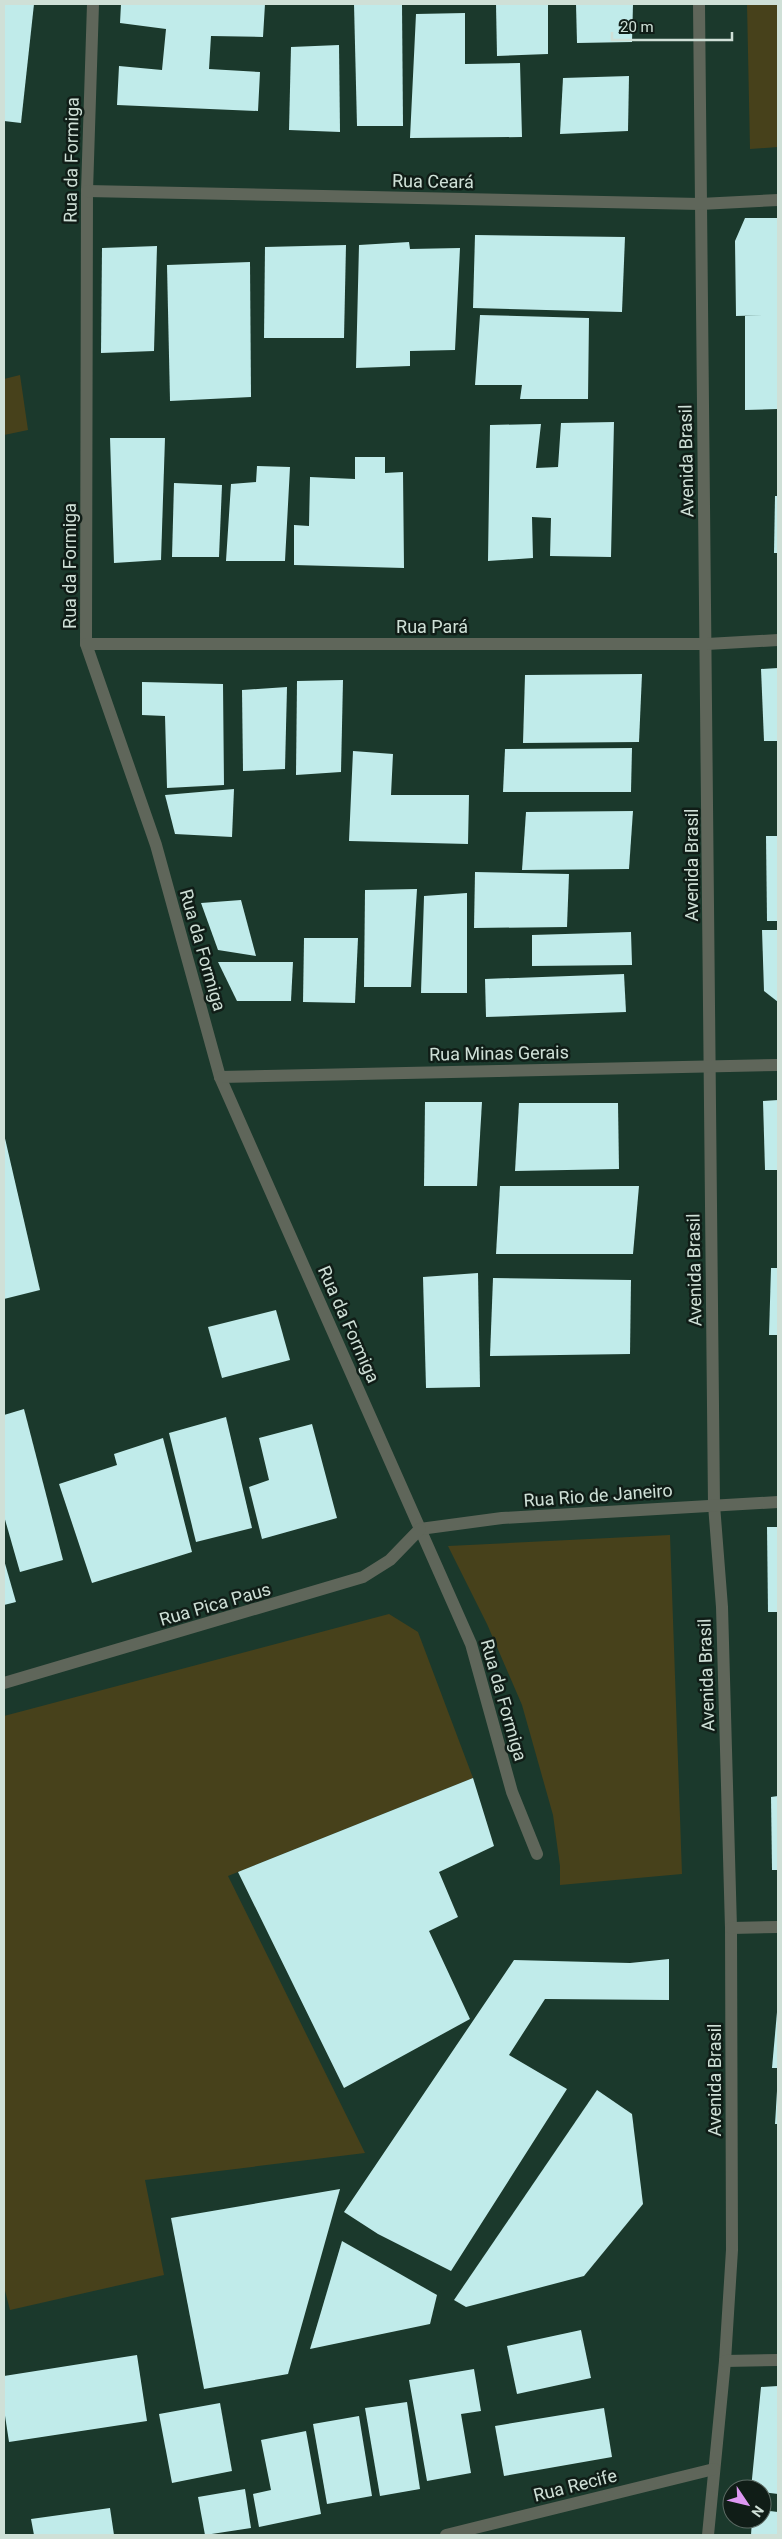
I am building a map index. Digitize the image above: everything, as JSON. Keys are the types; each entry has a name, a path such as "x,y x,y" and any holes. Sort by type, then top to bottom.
{"street":[{"name":"Rua da Formiga","path":"93,4 86,191 86,644 156,844 220,1078 471,1644 512,1792 537,1854"},
{"name":"Avenida Brasil","path":"699,4 707,644 714,1505 722,1607 731,1928 732,2250 726,2361 708,2535"},
{"name":"Rua Ceará","path":"86,191 700,204 778,200"},
{"name":"Rua Pará","path":"86,644 707,644 778,640"},
{"name":"Rua Minas Gerais","path":"220,1078 778,1065"},
{"name":"Rua Rio de Janeiro","path":"420,1529 502,1518 778,1502"},
{"name":"Rua Pica Paus","path":"4,1683 363,1577 390,1560 420,1529"},
{"path":"731,1928 778,1927"},
{"path":"726,2361 778,2360"},
{"name":"Rua Recife","path":"446,2535 714,2469"}],"shaded area":[{"path":"747,4 778,4 778,147 750,149"},
{"path":"20,375 28,430 4,435 4,379"},
{"path":"670,1535 682,1874 560,1885 560,1866 553,1815 522,1705 487,1624 448,1546"},
{"path":"389,1614 418,1632 473,1778 228,1876 365,2153 145,2180 164,2275 10,2310 4,2287 4,1716"}],"building":[{"path":"4,4 34,4 21,123 4,121"},
{"path":"121,4 265,4 263,37 211,36 209,69 260,72 258,111 117,105 119,66 162,70 166,29 120,23"},
{"path":"354,4 402,4 403,126 357,126"},
{"path":"496,4 548,4 548,54 497,56"},
{"path":"576,4 633,4 632,42 577,43"},
{"path":"465,13 465,64 520,63 522,137 410,138 416,14"},
{"path":"339,45 340,132 289,130 291,47"},
{"path":"629,76 628,131 560,134 563,78"},
{"path":"745,218 778,218 778,409 745,410 745,316 772,315 736,316 735,241"},
{"path":"475,235 625,237 622,312 473,308"},
{"path":"409,242 410,249 460,248 455,350 410,351 410,366 356,368 359,245"},
{"path":"346,245 344,338 264,338 265,247"},
{"path":"157,246 154,351 101,353 102,248"},
{"path":"250,262 251,397 170,401 167,265"},
{"path":"480,315 589,318 588,399 520,399 522,385 475,385"},
{"path":"614,422 611,557 550,556 551,518 532,517 533,558 488,561 490,425 541,424 536,468 558,467 561,423"},
{"path":"110,438 165,438 161,560 114,563"},
{"path":"355,457 385,457 385,473 403,472 404,568 294,565 294,525 309,526 310,477 355,479"},
{"path":"257,466 290,467 285,561 226,561 231,484 256,482"},
{"path":"174,483 222,485 219,557 172,557"},
{"path":"775,496 778,496 778,553 774,553"},
{"path":"778,668 778,741 764,741 761,669"},
{"path":"642,674 639,742 523,743 525,675"},
{"path":"343,680 341,772 296,775 297,681"},
{"path":"142,682 223,684 224,785 167,788 165,716 142,715"},
{"path":"287,687 285,769 243,771 242,690"},
{"path":"632,748 631,792 503,792 505,749"},
{"path":"353,751 393,754 391,795 469,795 468,844 349,841"},
{"path":"234,789 232,837 175,834 165,795"},
{"path":"633,811 629,869 522,870 526,812"},
{"path":"766,836 778,836 778,921 767,921"},
{"path":"475,872 569,874 567,927 474,928"},
{"path":"417,889 411,987 364,987 365,890"},
{"path":"467,893 467,993 421,993 424,896"},
{"path":"241,900 256,956 218,950 201,903"},
{"path":"762,930 778,930 778,1002 764,991"},
{"path":"631,932 632,965 532,966 532,935"},
{"path":"304,938 358,938 355,1003 303,1002"},
{"path":"218,962 293,962 291,1001 237,1001"},
{"path":"624,974 626,1012 486,1017 485,979"},
{"path":"778,1100 778,1170 765,1170 763,1101"},
{"path":"425,1102 482,1102 477,1186 424,1186"},
{"path":"519,1103 618,1103 619,1169 515,1171"},
{"path":"4,1134 40,1290 4,1299"},
{"path":"500,1186 639,1186 633,1254 496,1254"},
{"path":"771,1268 778,1268 778,1335 769,1335"},
{"path":"478,1273 480,1387 426,1388 423,1277"},
{"path":"493,1278 631,1280 630,1354 490,1356"},
{"path":"276,1310 290,1360 222,1378 208,1327"},
{"path":"24,1409 63,1560 20,1572 4,1516 4,1415"},
{"path":"226,1417 252,1528 196,1542 169,1433"},
{"path":"312,1424 337,1518 262,1539 249,1487 269,1480 259,1438"},
{"path":"163,1438 192,1552 92,1583 59,1484 117,1465 114,1454"},
{"path":"767,1527 778,1527 778,1612 768,1612"},
{"path":"4,1560 16,1602 4,1605"},
{"path":"473,1778 494,1846 439,1872 458,1917 429,1931 470,2019 344,2088 238,1872"},
{"path":"778,1796 778,1870 772,1870 771,1797"},
{"path":"669,1959 669,2000 545,1999 509,2055 567,2089 451,2271 378,2234 344,2212 514,1960 630,1963"},
{"path":"777,2012 778,2068 772,2068"},
{"path":"597,2090 632,2114 643,2204 584,2276 466,2307 454,2300"},
{"path":"777,2091 778,2124 775,2124"},
{"path":"340,2189 288,2374 204,2389 171,2218"},
{"path":"342,2241 437,2295 430,2324 310,2349"},
{"path":"581,2330 591,2378 517,2394 507,2346"},
{"path":"137,2355 147,2421 9,2442 4,2409 4,2376"},
{"path":"474,2369 481,2411 461,2414 471,2473 427,2481 409,2380"},
{"path":"778,2386 778,2494 772,2493 772,2479 752,2479 761,2387"},
{"path":"407,2402 420,2489 380,2496 365,2408"},
{"path":"220,2403 232,2471 172,2483 159,2414"},
{"path":"604,2408 612,2457 504,2476 495,2426"},
{"path":"359,2416 372,2496 327,2504 313,2424"},
{"path":"306,2431 321,2514 259,2527 253,2494 271,2490 261,2440"},
{"path":"245,2489 251,2528 205,2535 198,2497"},
{"path":"110,2508 114,2535 34,2535 31,2519"},
{"path":"772,2511 778,2512 778,2535 751,2535 751,2529 772,2529"}]}
